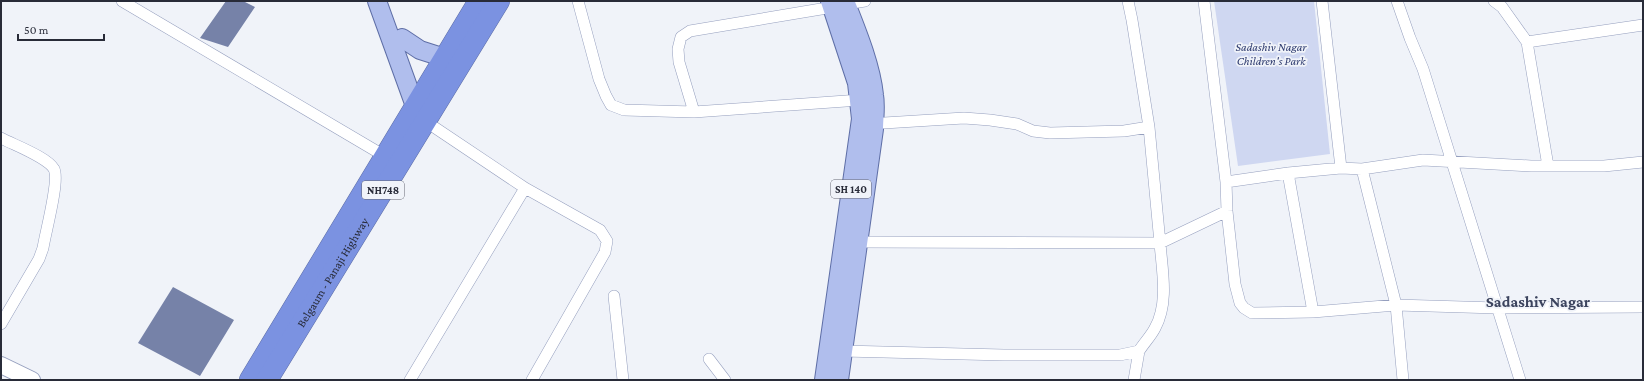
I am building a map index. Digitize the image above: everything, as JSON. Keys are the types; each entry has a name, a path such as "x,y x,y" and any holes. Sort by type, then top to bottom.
{"highway":[{"name":"Belgaum - Panaji Highway","path":"424,107 444,58 479,1"},
{"name":"Belgaum - Panaji Highway","path":"267,380 392,160 424,107 499,1"},
{"name":"Belgaum - Panaji Highway","path":"250,380 392,160"}],"main road":[{"path":"377,1 424,107"},
{"path":"388,1 402,38 424,107"},
{"name":"SH 140","path":"839,3 860,100 867,124 857,242 839,380"},
{"name":"SH 140","path":"824,380 867,124 875,103 873,86 859,36 839,3"},
{"path":"402,38 420,50 444,58"}],"street":[{"path":"122,1 392,160"},
{"path":"578,1 599,79 611,105 624,110 694,112 860,100"},
{"path":"694,112 679,62 678,49 681,37 690,31 839,3 865,1"},
{"path":"1128,1 1149,127 1164,299 1155,328 1139,351 1134,380"},
{"path":"1204,1 1226,182 1227,211 1235,284 1240,302 1244,308 1252,313 1313,312 1396,305 1497,308 1643,307"},
{"path":"1322,1 1341,168"},
{"path":"1397,1 1423,69 1520,380"},
{"path":"1494,1 1502,7 1527,42 1548,166"},
{"path":"1527,42 1643,25"},
{"path":"424,107 525,188 600,230 607,241 605,252 532,380"},
{"path":"867,124 964,118 1017,124 1033,131 1050,133 1124,131 1149,127"},
{"path":"1,138 46,161 54,170 56,182 43,248 39,259 1,324"},
{"path":"1226,182 1288,173 1341,168 1362,169 1423,160 1451,160 1548,166 1604,166 1643,162"},
{"path":"1362,169 1396,305 1403,380"},
{"path":"1288,173 1313,312"},
{"path":"410,380 525,188"},
{"path":"857,242 1160,242 1227,211"},
{"path":"614,296 623,380"},
{"path":"842,351 1020,355 1120,354 1139,351"},
{"path":"709,359 725,380"},
{"path":"1,365 32,380"}],"green space":[{"name":"Sadashiv Nagar Children's Park","path":"1214,1 1314,1 1330,154 1238,166"}],"building":[{"path":"226,1 243,1 255,7 228,47 200,38"},
{"path":"173,287 234,320 200,376 138,343"}],"district":[{"name":"Sadashiv Nagar","path":"1538,301"}]}
